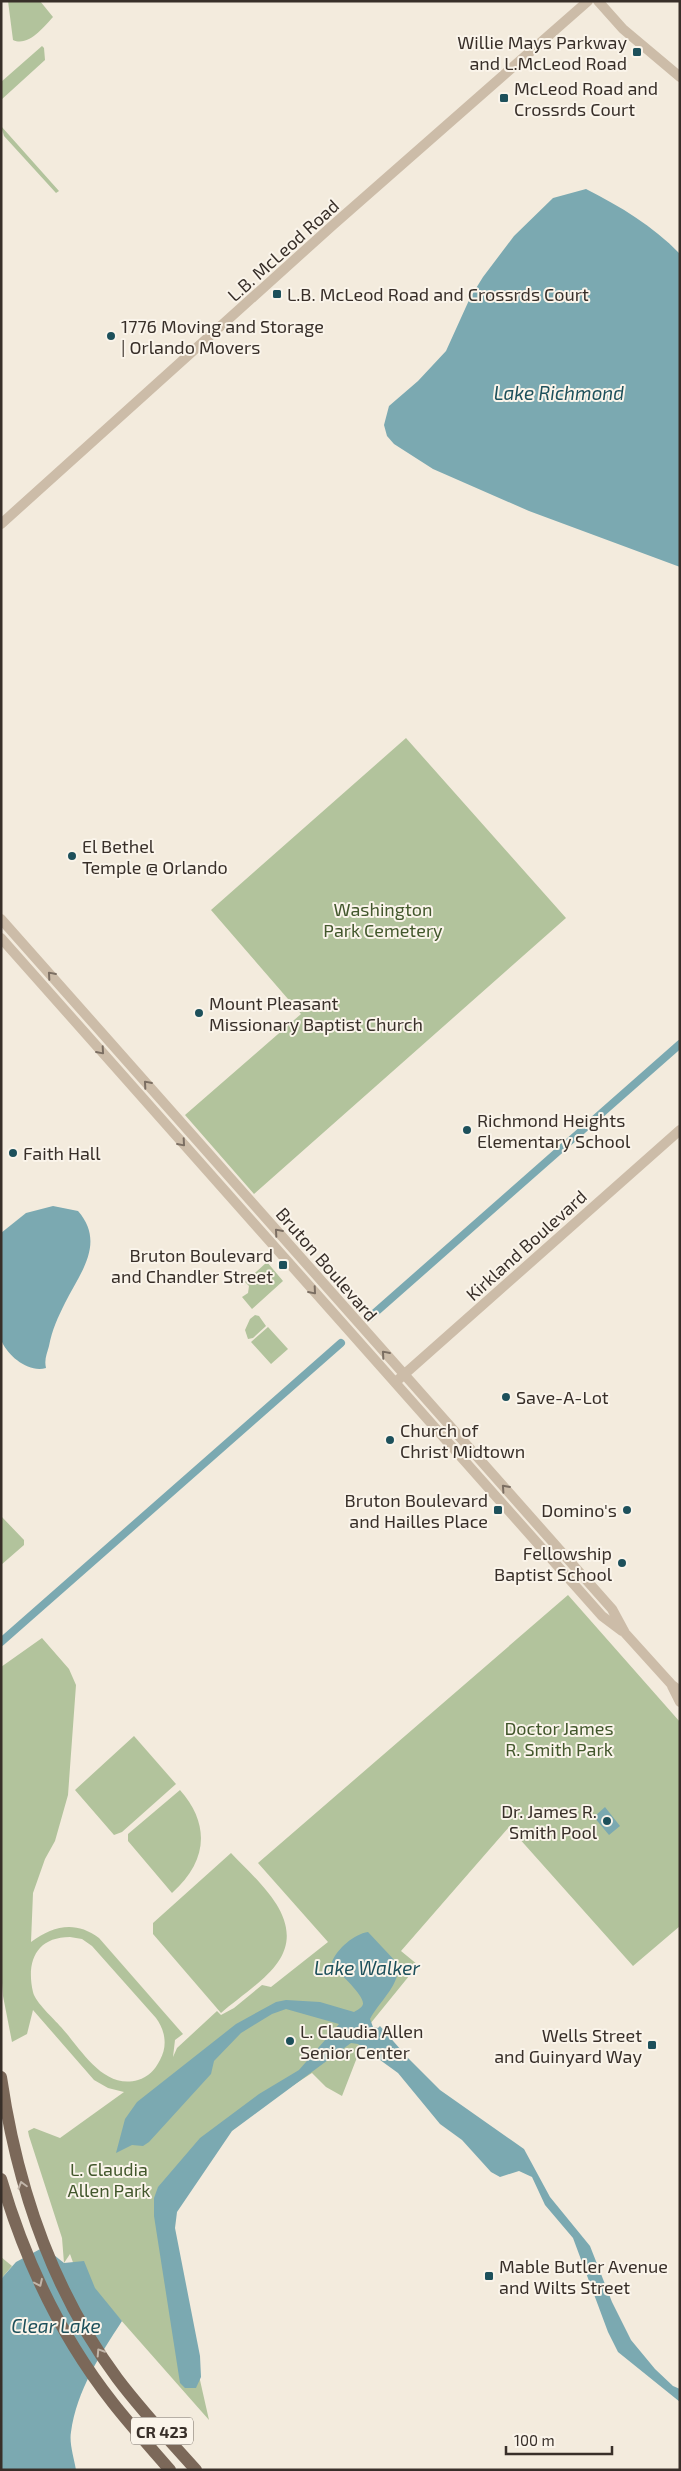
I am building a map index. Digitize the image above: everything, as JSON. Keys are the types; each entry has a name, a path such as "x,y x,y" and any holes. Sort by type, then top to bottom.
{"main road":[{"name":"CR 423","path":"1,2077 11,2138 20,2177 38,2232 79,2319 128,2392 196,2470"},
{"name":"CR 423","path":"1,2180 20,2238 41,2286 65,2332 113,2403 170,2470"}],"street":[{"name":"L.B. McLeod Road","path":"1,524 333,225 588,1"},
{"path":"598,1 623,29 680,77"},
{"name":"Bruton Boulevard","path":"1,919 612,1609 625,1633"},
{"name":"Bruton Boulevard","path":"1,938 556,1565 602,1616 625,1633 676,1688 680,1702"},
{"path":"150,1106 160,1098"},
{"name":"Kirkland Boulevard","path":"394,1383 680,1130"},
{"path":"247,1216 256,1208"},
{"path":"512,1516 522,1507"},
{"path":"556,1565 565,1556"}],"green space":[{"path":"8,1 40,1 53,17 30,39 24,41 13,40"},
{"path":"42,46 44,48 45,60 1,100 1,82"},
{"path":"1,126 59,191 56,193 4,136"},
{"name":"Washington Park Cemetery","path":"406,738 566,918 254,1194 185,1115 301,1014 211,910"},
{"path":"267,1262 283,1281 252,1309 242,1297 248,1293 249,1286 245,1282"},
{"path":"255,1315 259,1316 266,1326 253,1338 248,1339 245,1330 250,1319"},
{"path":"268,1327 288,1349 271,1364 251,1342"},
{"path":"1,1516 24,1540 24,1545 1,1565"},
{"path":"568,1595 680,1722 680,1926 633,1966 509,1827 401,1951 418,1965 370,2024 342,2096 326,2087 312,2073 218,2134 162,2212 209,2420 75,2268 70,2254 64,2263 62,2238 28,2131 34,2128 60,2138 124,2092 108,2088 94,2080 33,2010 27,2034 12,2042 3,1996 1,1970 1,1667 42,1638 69,1669 76,1685 68,1795 55,1841 45,1859 33,1893 31,1942 39,1936 64,1927 81,1929 99,1938 183,2034 175,2040 173,2057 177,2048 217,2011 221,2015 234,2008 262,1985 271,1987 328,1942 258,1863","holes":["58,1938 82,1939 92,1946 156,2018 162,2028 165,2044 162,2055 158,2064 142,2079 125,2081 114,2079 94,2066 34,1996 31,1971 36,1953 49,1941"]},
{"path":"134,1736 176,1784 122,1832 114,1835 75,1790"},
{"path":"180,1790 197,1816 201,1843 192,1869 184,1881 172,1893 128,1841 128,1834"},
{"path":"231,1853 275,1902 283,1916 287,1931 285,1946 273,1969 221,2013 153,1934 153,1923"},
{"path":"1,2257 12,2266 1,2279"}],"water":[{"name":"Lake Richmond","path":"586,189 636,217 680,254 680,567 529,511 433,469 394,444 387,436 384,425 389,406 418,381 446,351 470,298 483,277 514,236 553,198"},
{"path":"53,1206 78,1211 86,1223 90,1235 90,1246 88,1258 62,1308 54,1329 46,1357 46,1368 40,1369 26,1366 20,1362 9,1353 2,1342 1,1233 26,1213"},
{"name":"Dr. James R. Smith Pool","path":"605,1807 620,1826 609,1835 594,1817"},
{"name":"Lake Walker","path":"368,1932 398,1964 398,1971 393,1986 370,2019 373,2027 378,2028 380,2026 440,2090 524,2149 550,2197 590,2246 612,2302 631,2340 655,2369 673,2386 680,2389 680,2402 618,2352 608,2332 573,2238 545,2205 532,2177 519,2171 500,2177 491,2172 462,2140 440,2124 398,2073 358,2044 351,2043 232,2131 177,2212 175,2228 200,2356 201,2377 196,2388 185,2388 180,2383 154,2216 154,2198 158,2187 200,2138 259,2094 299,2070 339,2024 286,2009 272,2014 241,2033 214,2061 211,2074 149,2142 143,2146 132,2145 116,2153 125,2119 137,2102 236,2024 276,2002 286,2000 320,2002 354,2012 362,2007 363,2004 360,1996 332,1962 334,1957 347,1943 357,1936"},
{"name":"Clear Lake","path":"44,2247 64,2263 84,2261 95,2288 122,2321 90,2374 78,2402 71,2436 76,2470 1,2470 1,2279 16,2262"}],"waterway":[{"path":"369,1318 680,1044"},
{"path":"1,1642 341,1343"}],"place":[{"name":"Willie Mays Parkway and L.McLeod Road","path":"637,52"},
{"name":"McLeod Road and Crossrds Court","path":"504,98"},
{"name":"L.B. McLeod Road and Crossrds Court","path":"277,294"},
{"name":"1776 Moving and Storage | Orlando Movers","path":"111,336"},
{"name":"El Bethel Temple @ Orlando","path":"72,856"},
{"name":"Mount Pleasant Missionary Baptist Church","path":"199,1013"},
{"name":"Richmond Heights Elementary School","path":"467,1130"},
{"name":"Faith Hall","path":"13,1153"},
{"name":"Bruton Boulevard and Chandler Street","path":"283,1265"},
{"name":"Save-A-Lot","path":"506,1397"},
{"name":"Church of Christ Midtown","path":"390,1440"},
{"name":"Bruton Boulevard and Hailles Place","path":"498,1510"},
{"name":"Domino's","path":"627,1510"},
{"name":"Fellowship Baptist School","path":"622,1563"},
{"name":"Dr. James R. Smith Pool","path":"607,1821"},
{"name":"L. Claudia Allen Senior Center","path":"290,2041"},
{"name":"Wells Street and Guinyard Way","path":"652,2045"},
{"name":"Mable Butler Avenue and Wilts Street","path":"489,2276"}],"park label":[{"name":"Doctor James R. Smith Park","path":"559,1738"},
{"name":"L. Claudia Allen Park","path":"109,2179"}]}
